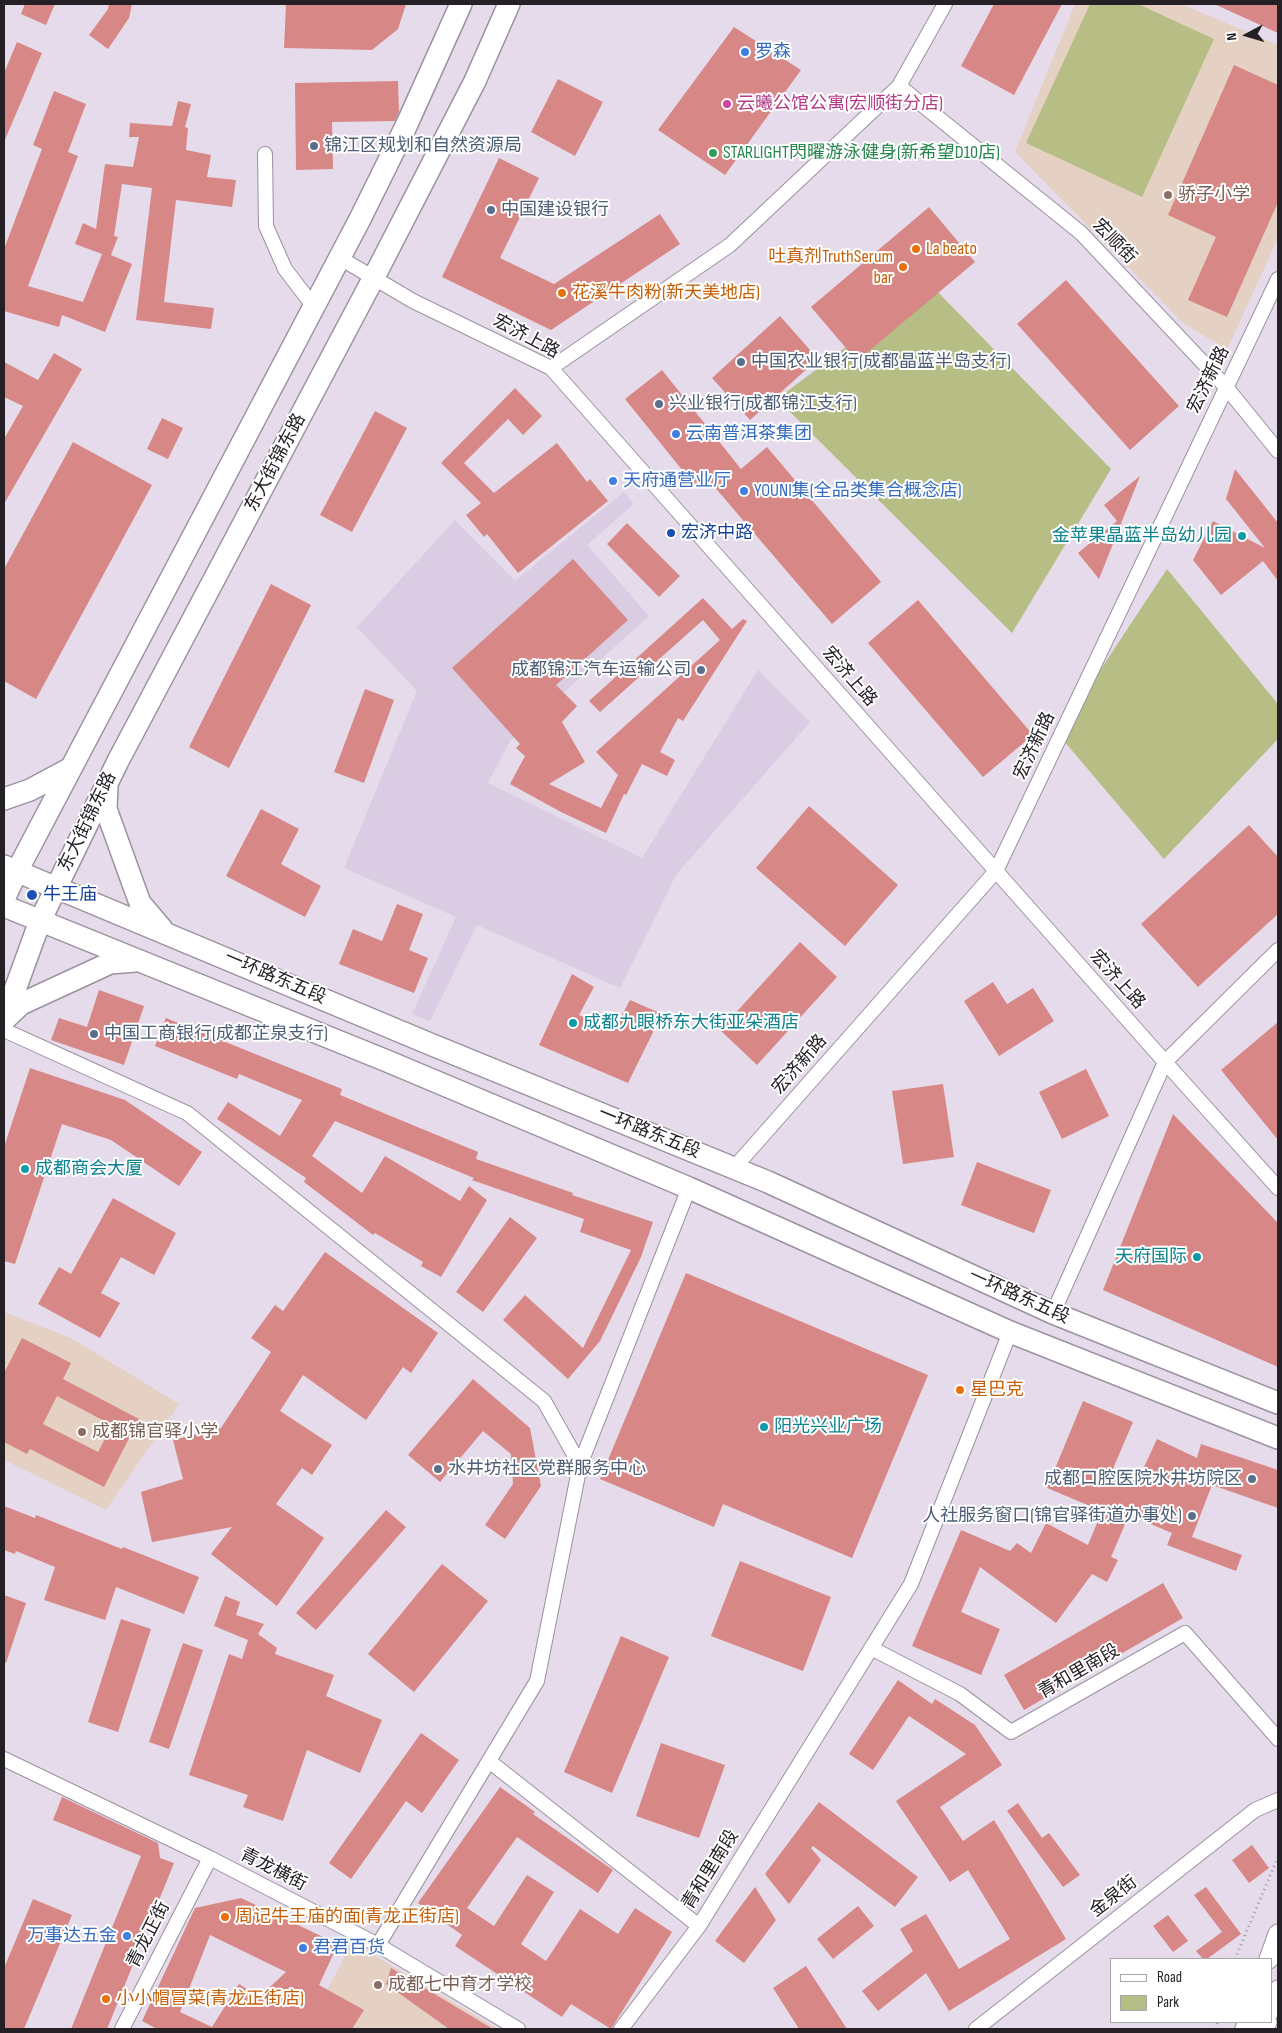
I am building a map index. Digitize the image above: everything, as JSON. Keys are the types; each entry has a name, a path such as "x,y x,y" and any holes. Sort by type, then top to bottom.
{"main road":[{"path":"4,899 10,868 71,768 314,308 407,124 461,4"},
{"name":"东大街锦东路","path":"4,1020 40,921 107,783 374,279 475,81 509,4"},
{"path":"4,799 30,790 71,768"},
{"path":"107,783 106,809 140,903 164,932"},
{"name":"一环路东五段","path":"10,868 430,1044 734,1168 1053,1313 1278,1402"},
{"name":"一环路东五段","path":"4,906 396,1065 689,1188 1010,1332 1278,1438"},
{"path":"4,1020 21,1004 110,963 139,961"},
{"path":"1270,1958 1278,1934"},
{"path":"1272,2007 1278,1990"}],"street":[{"path":"552,368 730,245 899,86 945,4"},
{"name":"宏顺街","path":"899,86 1081,233 1226,387 1278,451"},
{"path":"265,154 266,226 285,269 314,308"},
{"name":"宏济上路","path":"340,258 413,301 552,368 996,872 1278,1188"},
{"name":"宏济新路","path":"734,1168 996,872 1278,279"},
{"path":"1053,1313 1165,1062 1278,950"},
{"path":"4,1030 187,1113 544,1401 580,1465"},
{"path":"378,1945 537,1681 580,1465 689,1188"},
{"name":"青和里南段","path":"621,2029 699,1926 911,1584 1010,1332"},
{"name":"青和里南段","path":"871,1648 960,1694 1011,1732 1185,1633 1278,1739"},
{"name":"青龙横街","path":"4,1759 210,1858 378,1945 518,2029"},
{"path":"489,1761 699,1926"},
{"name":"金泉街","path":"976,2029 1255,1810 1278,1800"},
{"name":"青龙正街","path":"122,2029 210,1858"}],"path":[{"path":"1235,1958 1278,1857"}],"shaded area":[{"name":"骄子小学","path":"1075,4 1181,4 1278,45 1278,238 1227,350 1183,323 1015,152"},
{"path":"624,492 634,504 587,545 649,616 510,741 488,783 642,858 758,670 810,722 676,875 620,988 477,925 430,1021 412,1014 456,917 344,868 417,691 357,627 455,520 515,581"},
{"name":"成都锦官驿小学","path":"4,1312 71,1338 179,1404 106,1510 4,1460"},
{"name":"成都七中育才学校","path":"352,1942 498,2029 307,2029"}],"green space":[{"path":"1090,4 1138,4 1214,39 1142,197 1026,143"},
{"path":"930,284 1111,469 1012,633 777,399"},
{"path":"1167,569 1278,704 1278,739 1164,859 1058,734"}],"building":[{"path":"25,4 55,4 46,25 21,14"},
{"path":"109,4 132,4 129,18 108,49 89,35 108,9"},
{"path":"286,4 406,4 398,29 372,50 284,48"},
{"path":"994,4 1062,4 1014,95 961,66"},
{"path":"1214,4 1278,4 1278,33"},
{"path":"734,27 801,70 725,175 658,130"},
{"path":"17,42 42,53 4,142 4,73"},
{"path":"1234,65 1278,85 1278,202 1227,317 1188,300 1216,237 1168,215"},
{"path":"558,79 603,102 575,156 531,132"},
{"name":"锦江区规划和自然资源局","path":"398,81 399,112 395,121 332,122 333,169 296,170 295,83"},
{"path":"54,91 86,104 68,152 78,156 28,286 83,302 102,254 75,244 83,223 96,229 105,164 133,167 139,137 129,137 130,123 172,126 178,101 191,104 185,127 188,128 186,150 211,155 207,177 236,180 232,207 176,200 164,302 214,308 211,329 136,320 152,188 122,184 114,236 118,237 111,255 132,264 105,332 62,315 59,327 4,311 4,249 42,149 33,145"},
{"path":"499,158 539,178 500,258 554,284 660,214 680,244 551,330 442,277"},
{"path":"929,207 975,262 857,361 811,307"},
{"path":"1066,280 1179,406 1130,450 1017,324"},
{"path":"780,316 818,359 750,420 712,378"},
{"path":"54,353 82,369 4,504 4,439 23,406 4,397 4,362 38,380"},
{"path":"662,370 741,469 767,447 881,582 832,624 706,477 695,486 625,399"},
{"path":"515,388 542,416 523,435 508,419 464,463 494,493 557,443 587,482 590,479 608,501 518,573 487,534 484,537 466,515 481,503 441,463"},
{"path":"375,411 407,428 352,532 320,515"},
{"path":"162,418 183,428 168,459 147,449"},
{"path":"73,442 152,485 36,699 4,681 4,569"},
{"name":"金苹果晶蓝半岛幼儿园","path":"1235,469 1278,523 1278,581 1263,561 1221,595 1193,560 1213,521 1265,548 1226,499"},
{"path":"1140,476 1099,579 1078,553 1117,521 1104,505"},
{"path":"627,523 680,576 659,597 607,544"},
{"path":"573,559 628,620 556,685 577,706 562,722 585,762 549,784 601,808 618,775 596,752 720,640 703,620 600,712 589,701 703,598 732,629 743,619 747,621 683,721 678,718 660,752 675,760 667,776 642,764 626,795 624,794 606,833 561,812 510,784 525,756 516,748 520,744 452,668"},
{"path":"271,584 311,605 229,768 189,747"},
{"path":"918,600 1033,735 983,777 868,643"},
{"path":"365,689 394,700 364,783 334,772"},
{"path":"809,806 898,885 845,946 756,868"},
{"path":"261,809 299,829 281,864 321,886 305,917 226,876"},
{"path":"1249,825 1278,857 1278,914 1198,987 1141,924"},
{"path":"397,904 423,914 409,950 428,958 414,993 339,964 353,929 382,941"},
{"path":"800,942 837,977 757,1065 720,1030"},
{"name":"成都九眼桥东大街亚朵酒店","path":"572,974 594,987 579,1015 614,1030 630,1000 662,1014 628,1083 539,1045"},
{"path":"993,982 1007,1004 1033,988 1054,1021 999,1056 964,1001"},
{"name":"中国工商银行(成都芷泉支行)","path":"99,990 144,1006 124,1065 51,1040 59,1018 87,1027"},
{"path":"166,1018 342,1089 340,1095 478,1152 476,1159 573,1193 572,1195 653,1222 641,1257 600,1341 568,1379 503,1320 525,1295 583,1348 631,1250 580,1232 584,1219 472,1180 474,1178 335,1121 312,1156 362,1193 385,1156 460,1201 469,1186 487,1200 441,1277 421,1266 423,1262 375,1233 373,1235 304,1182 306,1178 217,1119 228,1102 280,1136 302,1100 239,1074 237,1079 155,1046"},
{"path":"1278,1022 1278,1140 1221,1070"},
{"name":"成都商会大厦","path":"30,1068 125,1100 202,1152 179,1186 111,1140 62,1124 15,1264 4,1261 4,1147"},
{"path":"1086,1069 1109,1116 1062,1139 1039,1092"},
{"path":"943,1084 954,1157 903,1164 892,1091"},
{"name":"天府国际","path":"1173,1114 1278,1223 1278,1367 1103,1290"},
{"path":"977,1162 1051,1190 1034,1233 961,1205"},
{"path":"113,1198 176,1233 154,1275 121,1257 101,1293 120,1303 100,1338 38,1304 59,1267 71,1274"},
{"path":"510,1217 537,1238 483,1312 456,1292"},
{"path":"325,1252 438,1333 411,1373 403,1367 366,1420 303,1375 280,1411 332,1445 312,1475 302,1468 276,1504 324,1538 277,1606 211,1554 232,1527 152,1542 141,1492 183,1479 173,1440 221,1428 271,1352 251,1338 275,1305 283,1311"},
{"name":"阳光兴业广场","path":"686,1273 928,1375 852,1558 723,1504 714,1527 600,1479"},
{"path":"22,1338 71,1363 63,1379 139,1419 104,1487 30,1449 27,1454 4,1442 4,1373","holes":["57,1396 112,1425 98,1452 43,1424"]},
{"name":"水井坊社区党群服务中心","path":"473,1379 530,1428 541,1486 505,1539 485,1525 513,1484 511,1454 483,1431 440,1482 408,1455"},
{"path":"1083,1401 1133,1422 1112,1471 1137,1482 1157,1439 1197,1458 1201,1444 1278,1470 1278,1508 1212,1485 1192,1537 1242,1555 1236,1571 1167,1545 1172,1533 1129,1515 1111,1557 1118,1560 1107,1582 1092,1574 1056,1623 980,1567 961,1612 1000,1629 981,1675 912,1646 961,1530 1010,1551 1017,1543 1031,1553 1046,1523 1088,1545 1102,1511 1047,1488"},
{"path":"4,1506 35,1518 36,1515 199,1577 184,1614 116,1587 105,1620 44,1600 55,1567 16,1551 15,1554 4,1550"},
{"path":"386,1510 406,1527 316,1630 296,1613"},
{"path":"740,1561 831,1597 803,1671 711,1636"},
{"path":"442,1564 488,1601 414,1692 368,1654"},
{"path":"1163,1583 1183,1618 1024,1710 1004,1675"},
{"path":"4,1595 26,1603 6,1663 4,1663"},
{"path":"225,1596 240,1602 236,1615 264,1624 258,1634 277,1648 275,1654 334,1675 326,1696 382,1720 360,1773 307,1750 283,1821 243,1807 248,1795 189,1775 229,1654 242,1659 248,1640 214,1626"},
{"path":"121,1619 151,1629 118,1732 88,1722"},
{"path":"621,1636 669,1657 612,1793 564,1772"},
{"path":"183,1643 203,1650 169,1749 149,1742"},
{"path":"898,1680 932,1704 935,1699 975,1725 1002,1765 940,1807 963,1841 994,1820 1066,1939 949,2011 926,1973 878,2011 862,1991 913,1951 900,1929 926,1914 959,1969 1010,1939 968,1870 950,1882 896,1801 966,1754 909,1716 873,1770 849,1754"},
{"path":"421,1733 459,1760 422,1813 406,1801 351,1879 329,1863"},
{"path":"661,1743 725,1765 699,1838 636,1816"},
{"path":"500,1787 535,1812 533,1814 613,1870 598,1893 517,1837 467,1908 494,1926 527,1875 554,1892 521,1944 546,1961 580,1909 618,1934 635,1908 672,1932 611,2029 571,2004 562,2017 455,1946 462,1935 418,1903"},
{"path":"62,1797 158,1843 160,1858 174,1863 107,2029 71,2029 141,1856 53,1820"},
{"path":"819,1802 918,1877 895,1907 813,1846 811,1848 821,1860 789,1904 765,1874"},
{"path":"1018,1803 1042,1838 1049,1833 1080,1875 1063,1887 1007,1811"},
{"path":"1252,1845 1269,1868 1249,1883 1232,1860"},
{"path":"755,1887 776,1920 744,1963 715,1941"},
{"path":"1206,1887 1241,1934 1208,1958 1202,1958 1196,1951 1222,1932 1194,1895"},
{"path":"241,1898 338,1944 319,1985 364,2010 352,2029 157,2029 142,2021 195,1908","holes":["210,1935 286,1972 259,1997 239,1984 212,2027 180,2012"]},
{"path":"33,1899 72,1915 24,2029 4,2029 4,1968"},
{"path":"858,1906 874,1926 833,1959 817,1939"},
{"path":"1168,1915 1188,1941 1173,1952 1153,1926"},
{"path":"806,1966 847,2029 799,2029 773,1988"},
{"path":"391,1968 493,2029 449,2029 386,1984"}],"place":[{"name":"罗森","path":"745,52"},
{"name":"云曦公馆公寓(宏顺街分店)","path":"727,104"},
{"name":"锦江区规划和自然资源局","path":"314,146"},
{"name":"STARLIGHT閃曜游泳健身(新希望D10店)","path":"713,153"},
{"name":"骄子小学","path":"1168,195"},
{"name":"中国建设银行","path":"491,210"},
{"name":"La beato","path":"916,249"},
{"name":"吐真剂TruthSerum bar","path":"903,267"},
{"name":"花溪牛肉粉(新天美地店)","path":"562,293"},
{"name":"中国农业银行(成都晶蓝半岛支行)","path":"741,362"},
{"name":"兴业银行(成都锦江支行)","path":"659,404"},
{"name":"云南普洱茶集团","path":"676,434"},
{"name":"天府通营业厅","path":"613,481"},
{"name":"YOUNI集(全品类集合概念店)","path":"744,491"},
{"name":"宏济中路","path":"671,533"},
{"name":"金苹果晶蓝半岛幼儿园","path":"1242,536"},
{"name":"成都锦江汽车运输公司","path":"701,670"},
{"name":"牛王庙","path":"32,895"},
{"name":"成都九眼桥东大街亚朵酒店","path":"573,1023"},
{"name":"中国工商银行(成都芷泉支行)","path":"94,1034"},
{"name":"成都商会大厦","path":"25,1169"},
{"name":"天府国际","path":"1197,1257"},
{"name":"星巴克","path":"960,1390"},
{"name":"阳光兴业广场","path":"764,1427"},
{"name":"成都锦官驿小学","path":"82,1432"},
{"name":"水井坊社区党群服务中心","path":"438,1469"},
{"name":"成都口腔医院水井坊院区","path":"1252,1479"},
{"name":"人社服务窗口(锦官驿街道办事处)","path":"1192,1516"},
{"name":"周记牛王庙的面(青龙正街店)","path":"225,1917"},
{"name":"万事达五金","path":"127,1936"},
{"name":"君君百货","path":"303,1948"},
{"name":"成都七中育才学校","path":"378,1985"},
{"name":"小小帽冒菜(青龙正街店)","path":"106,1999"}]}
